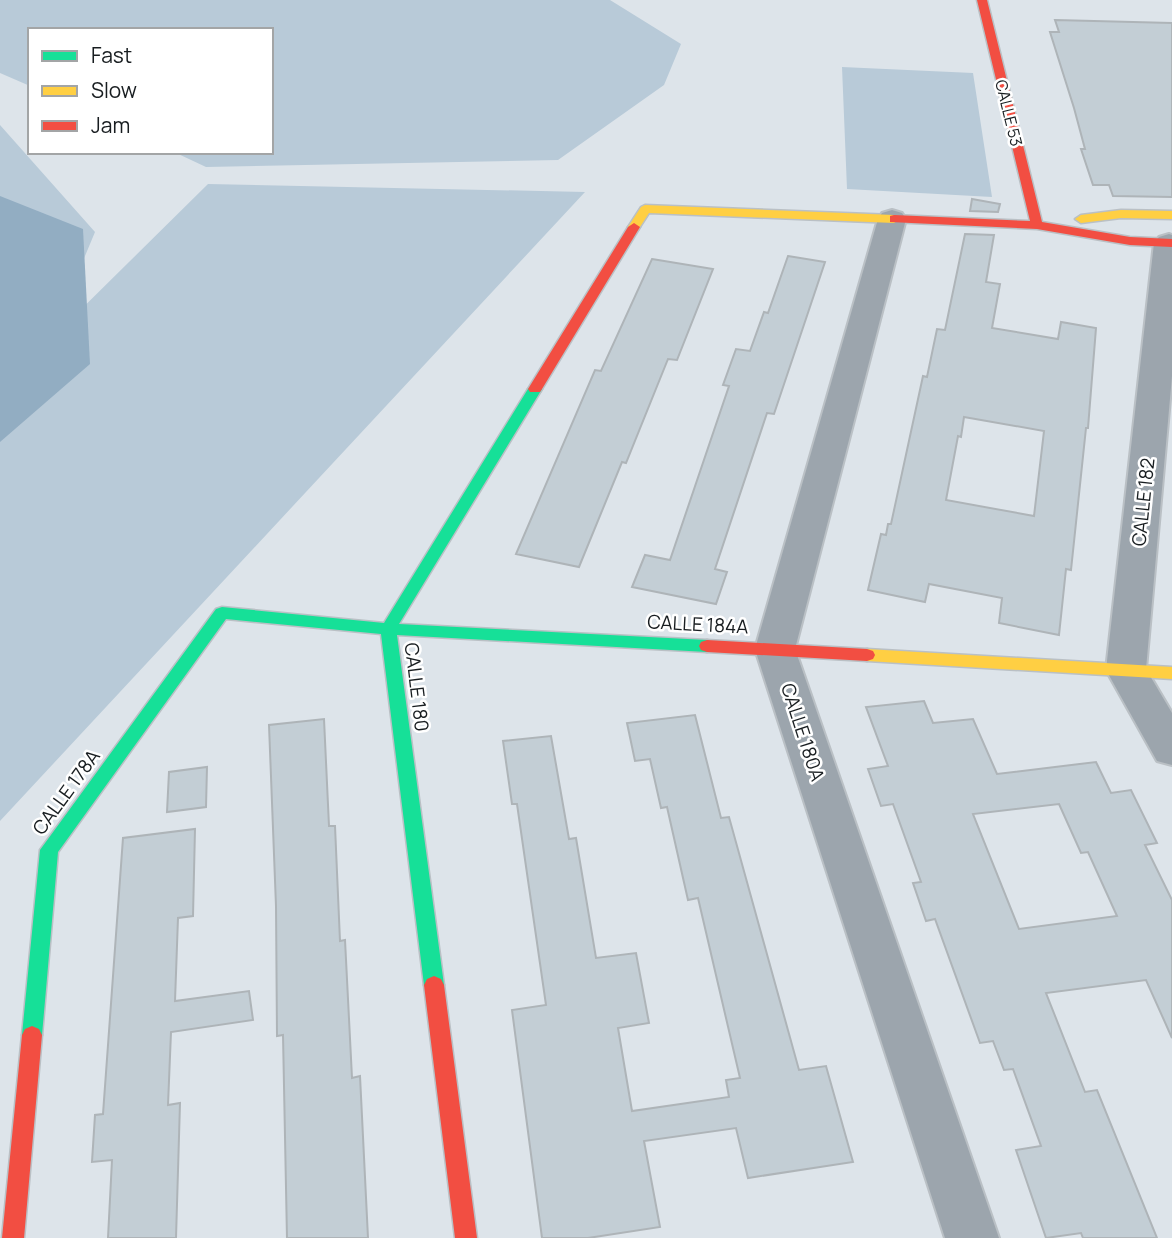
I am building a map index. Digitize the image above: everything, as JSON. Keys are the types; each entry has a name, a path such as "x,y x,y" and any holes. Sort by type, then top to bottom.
{"street":[{"name":"CALLE 53","path":"982,0 1037,225"},
{"name":"CALLE 180","path":"466,1238 388,629 645,209 892,219"},
{"path":"1037,225 1121,214 1171,234"},
{"path":"775,649 892,219 1037,225 1130,241 1171,234"},
{"name":"CALLE 182","path":"1126,670 1171,234"},
{"name":"CALLE 184A","path":"222,613 388,629 1172,673"},
{"name":"CALLE 178A","path":"13,1238 49,850 222,613"},
{"name":"CALLE 180A","path":"775,649 972,1238"},
{"path":"1126,670 1172,749"}],"shaded area":[{"path":"0,0 610,0 681,44 664,85 558,160 206,167 178,154 273,154 273,28 28,28 28,85 0,73"},
{"path":"842,67 973,73 992,197 847,189"},
{"path":"0,125 95,232 50,340 208,184 585,192 0,821"},
{"path":"0,196 83,229 90,364 0,442"}],"building":[{"path":"1055,20 1172,23 1172,197 1113,196 1109,185 1093,185 1081,149 1085,149 1074,108 1050,32 1059,32"},
{"path":"972,199 1000,204 998,212 970,211"},
{"path":"965,234 994,235 986,282 1000,284 992,328 1058,339 1061,322 1096,328 1088,428 1071,570 1066,569 1059,635 999,623 1002,598 929,584 925,602 868,590 881,534 886,535 888,524 891,524 923,376 927,377 937,329 945,330","holes":["964,417 1044,431 1034,516 946,500"]},
{"path":"788,256 825,262 774,414 767,413 715,569 727,572 716,604 632,587 645,555 670,560 729,386 723,385 736,349 750,351 764,312 768,313"},
{"path":"652,259 713,269 677,360 668,359 626,463 622,462 579,567 516,554 595,370 601,371"},
{"path":"924,701 933,723 973,719 997,774 1096,762 1111,793 1131,790 1157,843 1145,845 1172,900 1172,1038 1146,980 1046,993 1085,1092 1097,1090 1157,1238 1083,1238 1081,1233 1046,1238 1016,1150 1041,1146 1013,1069 1004,1070 993,1041 980,1043 935,919 926,921 913,883 921,882 893,804 881,806 868,769 888,766 866,707","holes":["1059,804 1081,853 1088,852 1117,916 1019,929 973,814"]},
{"path":"695,715 721,818 729,817 799,1070 826,1066 853,1162 748,1178 736,1128 644,1141 660,1227 588,1238 542,1238 512,1010 546,1005 517,804 512,804 503,741 551,736 569,839 576,838 596,958 636,953 649,1023 618,1028 632,1111 729,1097 726,1080 740,1078 698,898 688,900 667,807 661,808 650,759 635,761 627,723"},
{"path":"324,719 329,826 335,826 340,941 345,940 352,1078 360,1076 368,1238 287,1238 283,1035 277,1036 276,906 269,725"},
{"path":"207,767 206,807 167,812 169,772"},
{"path":"195,829 193,916 178,918 175,1001 249,991 253,1020 171,1032 168,1105 180,1103 176,1238 108,1238 112,1160 92,1162 95,1115 103,1114 123,838"}],"traffic: fast":[{"path":"434,985 388,629 535,389"},
{"path":"32,1035 49,850 222,613 388,629 707,646"}],"traffic: slow":[{"path":"634,227 645,209 894,219"},
{"path":"1081,219 1121,214 1172,215"},
{"path":"867,655 1172,673"}],"traffic: jam":[{"path":"982,0 1037,225"},
{"path":"894,219 1037,225 1130,241 1172,243"},
{"path":"535,389 634,227"},
{"path":"707,646 867,655"},
{"path":"434,985 466,1238"},
{"path":"13,1238 32,1035"}]}
